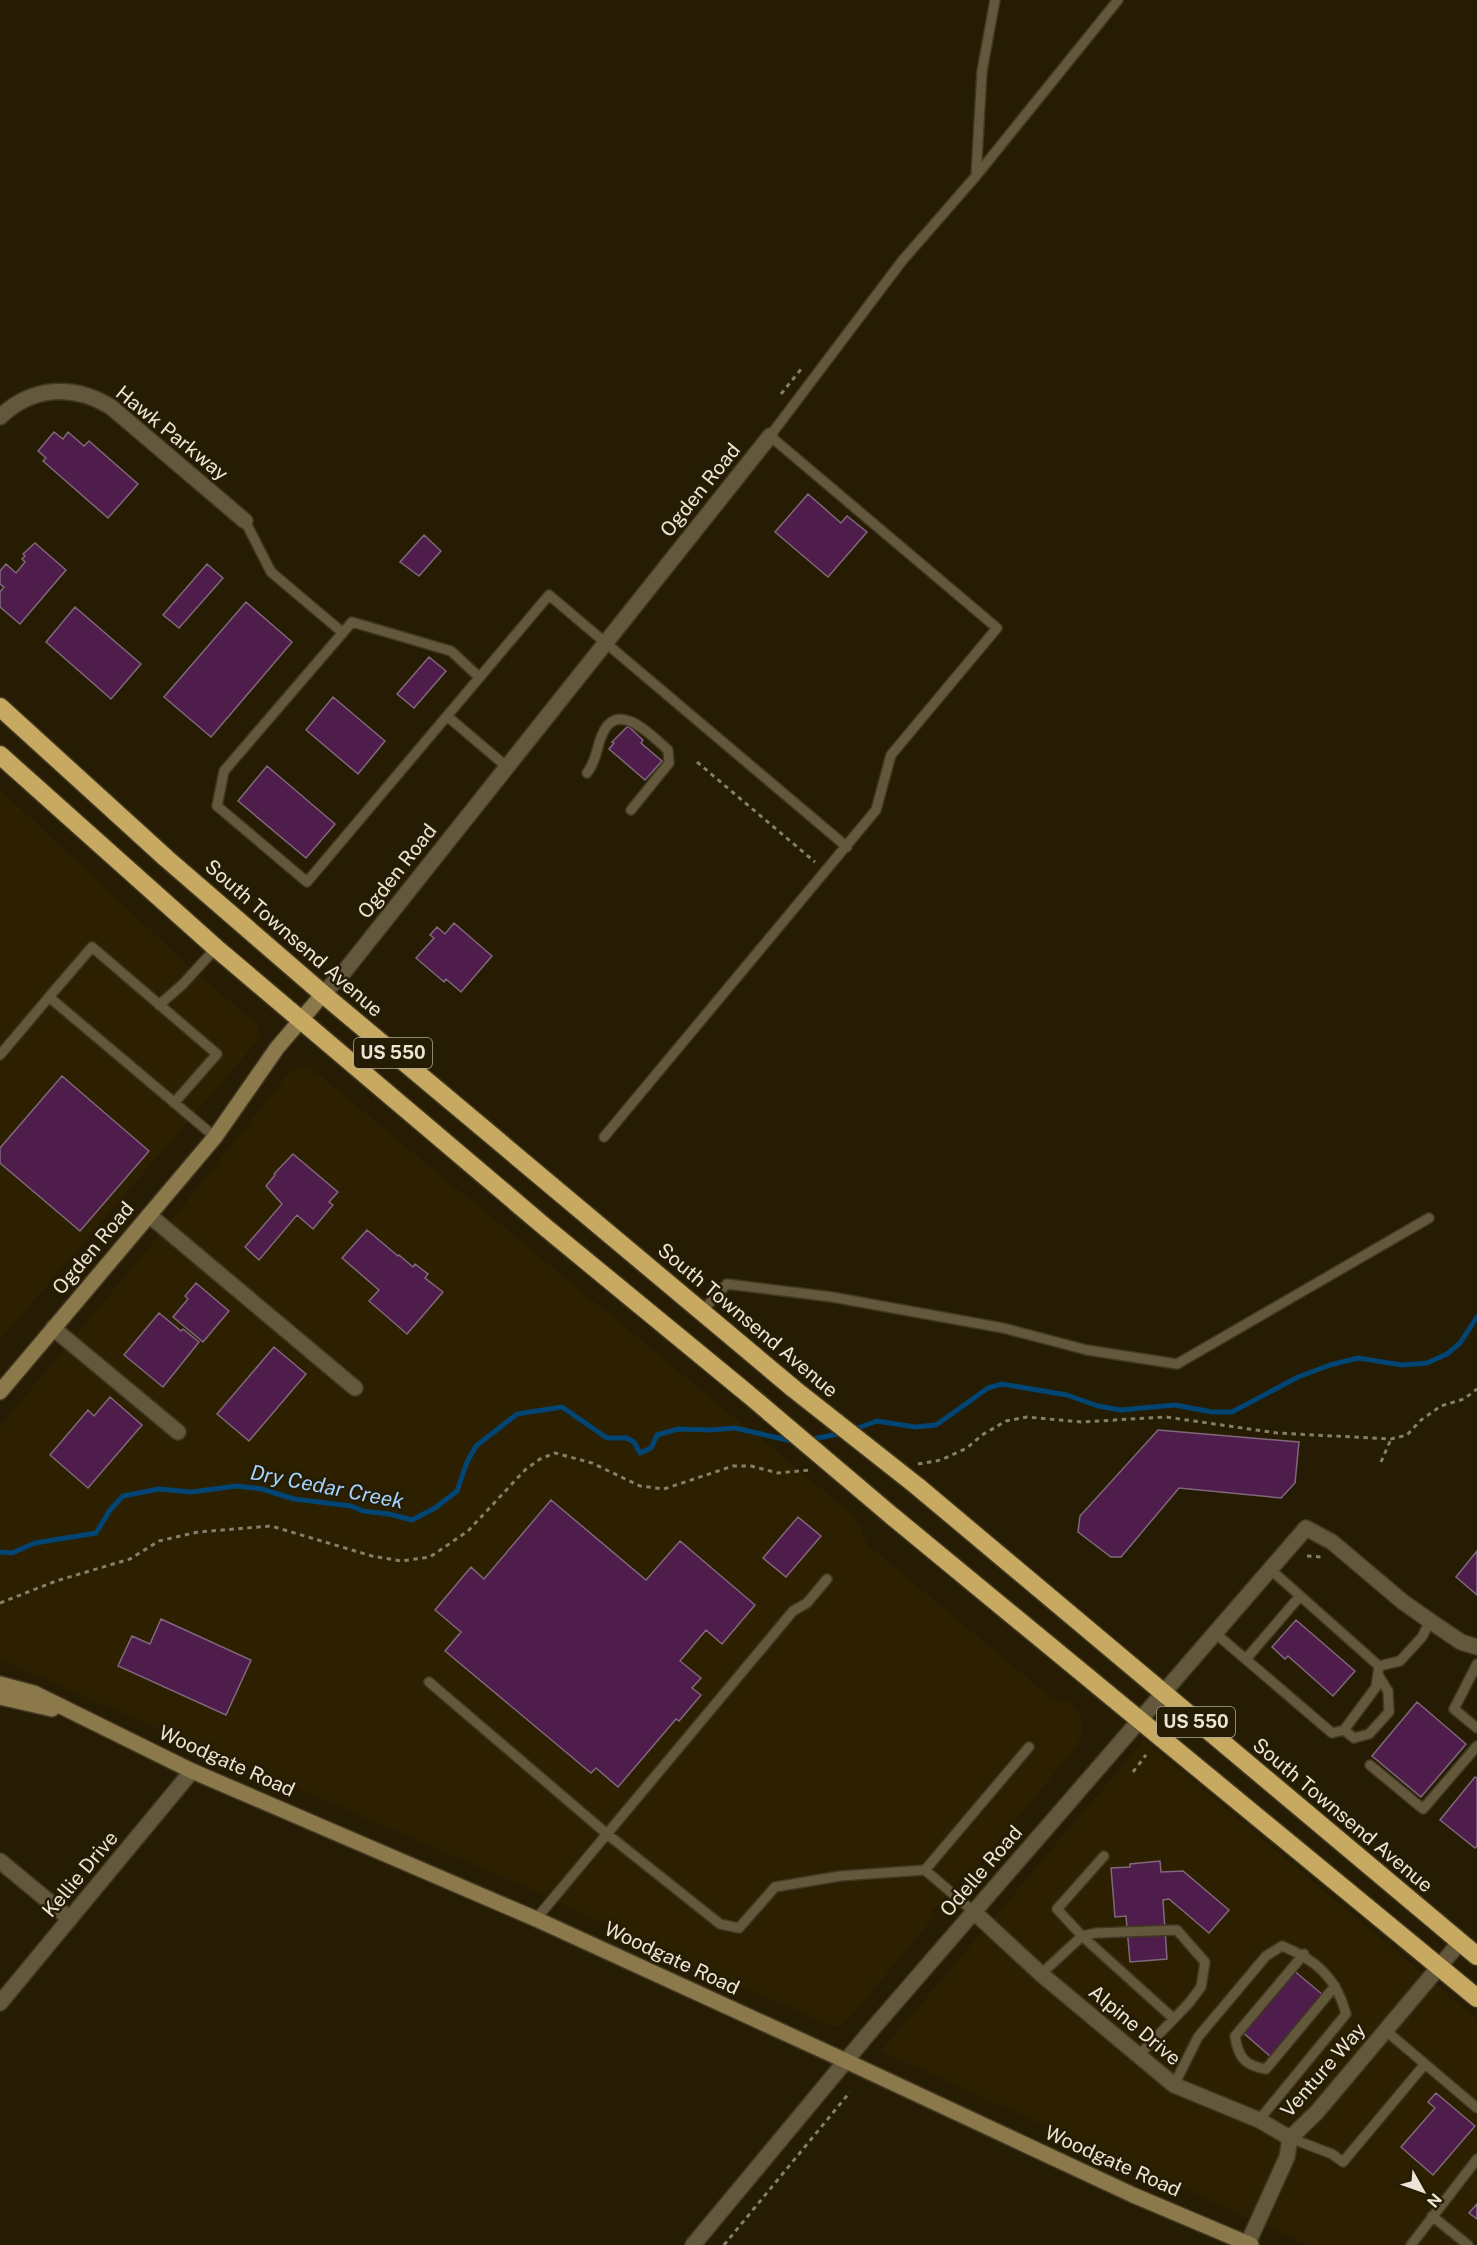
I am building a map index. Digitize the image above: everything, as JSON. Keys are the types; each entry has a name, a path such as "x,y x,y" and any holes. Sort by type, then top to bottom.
{"highway":[{"name":"South Townsend Avenue","path":"0,707 167,859 323,994 794,1389 916,1486 1477,1956"},
{"name":"US 550","path":"0,755 216,948 545,1227 1477,1998"}],"street":[{"name":"Hawk Parkway","path":"0,417 22,400 46,392 73,392 99,400 111,407 245,521"},
{"name":"Ogden Road","path":"0,1392 215,1137 277,1048 344,972 770,436"},
{"path":"149,1215 356,1388"},
{"name":"Ogden Road","path":"0,1381 53,1328"},
{"path":"53,1328 178,1432"},
{"name":"Odelle Road","path":"693,2245 846,2061 1306,1528 1332,1542 1430,1622"},
{"path":"1430,1622 1461,1642 1477,1647"},
{"name":"Woodgate Road","path":"0,1683 34,1693 192,1771 536,1919 1133,2195 1250,2244"},
{"name":"Woodgate Road","path":"0,1697 73,1713"},
{"name":"Kellie Drive","path":"0,2002 192,1771"},
{"path":"0,1862 70,1919"},
{"name":"Alpine Drive","path":"974,1912 1041,1974 1174,2085 1259,2120 1290,2138"},
{"name":"Venture Way","path":"1250,2244 1287,2157 1290,2138 1317,2112 1460,1942"}],"lane":[{"path":"976,176 982,71 995,0"},
{"path":"604,1137 876,810 891,755 997,628 770,436 902,261 976,176 1118,0"},
{"path":"245,521 271,572 342,632"},
{"path":"479,677 451,651 352,622 224,771 218,806 308,882 549,595 847,847"},
{"path":"447,716 507,767"},
{"path":"587,773 595,762 603,732 611,723 622,718 633,721 655,738 668,750 669,763 631,810"},
{"path":"0,1055 92,947 217,1054 174,1103"},
{"path":"159,1005 182,985 216,948"},
{"path":"49,997 215,1137"},
{"path":"702,1311 727,1284 843,1299 1003,1328 1087,1350 1177,1364 1429,1218"},
{"path":"1270,1569 1378,1670 1388,1690 1389,1712 1369,1734 1354,1738 1344,1730"},
{"path":"536,1919 793,1611 807,1603 826,1579"},
{"path":"1246,1659 1300,1596"},
{"path":"1378,1670 1400,1660 1422,1637 1430,1622"},
{"path":"1215,1633 1332,1733 1344,1730 1376,1687 1378,1670"},
{"path":"1477,1664 1454,1709 1477,1728"},
{"path":"429,1682 607,1834 720,1924 739,1928 775,1887 840,1876 925,1870 974,1912"},
{"path":"1370,1765 1423,1809 1477,1746"},
{"path":"925,1870 1029,1747"},
{"path":"1104,1856 1057,1910 1082,1936 1174,2019"},
{"path":"1041,1974 1082,1936 1096,1933 1177,1930 1205,1962 1201,1987 1174,2019 1138,2055"},
{"path":"1174,2085 1198,2037 1266,1956 1282,1946 1304,1954 1324,1971 1335,1986 1347,2014 1259,2120"},
{"path":"1304,1954 1235,2036 1237,2051 1246,2061 1254,2067 1266,2069 1335,1986"},
{"path":"1385,2030 1477,2108"},
{"path":"1290,2138 1316,2147 1343,2162 1425,2064"},
{"path":"1411,2245 1477,2159"},
{"path":"1432,2216 1468,2245"}],"path":[{"path":"697,762 826,871"},
{"path":"911,1465 941,1460 967,1448 982,1435 1006,1421 1027,1417 1080,1422 1166,1417 1277,1433 1392,1439 1407,1435 1421,1420 1441,1406 1464,1399 1477,1389"},
{"path":"1382,1462 1392,1439"},
{"path":"0,1603 56,1581 130,1559 159,1541 198,1532 271,1526 372,1556 401,1561 430,1557 468,1531 525,1470 540,1459 555,1453 592,1463 640,1486 664,1489 733,1466 751,1466 778,1473 812,1470"},
{"path":"1132,1772 1146,1755"},
{"path":"724,2245 850,2092"}],"shaded area":[{"path":"0,789 178,956 257,1024 260,1038 0,1340"},
{"path":"300,1067 308,1068 318,1074 846,1509 862,1528 866,1543 1052,1699 1070,1703 1082,1718 1082,1731 1077,1746 971,1874 961,1878 932,1912 933,1918 848,2020 839,2026 834,2027 687,1963 534,1891 0,1660 0,1426 178,1212 289,1073"},
{"path":"1144,1740 1477,2019 1477,2245 1307,2245 881,2051"}],"building":[{"path":"54,432 63,439 68,432 84,446 89,441 138,484 108,518 43,461 46,458 38,451"},
{"path":"808,494 841,523 847,516 867,532 828,577 775,532"},
{"path":"424,535 441,551 419,576 400,562"},
{"path":"35,543 66,570 20,624 0,607 0,592 4,587 0,584 0,571 6,564 16,573 25,562 22,559 25,556 23,554"},
{"path":"207,564 223,578 179,628 163,615"},
{"path":"246,602 292,642 211,737 164,697"},
{"path":"75,607 141,664 111,699 46,642"},
{"path":"429,657 446,671 414,708 397,694"},
{"path":"333,697 385,741 358,774 306,730"},
{"path":"628,726 643,740 641,743 662,761 645,780 609,749 614,743 612,742"},
{"path":"267,766 335,824 306,858 238,801"},
{"path":"454,923 492,956 461,992 446,979 444,982 416,958 434,938 430,935 437,927 445,934"},
{"path":"62,1076 149,1151 80,1231 0,1163 0,1148"},
{"path":"293,1154 338,1192 329,1202 333,1205 313,1229 297,1215 259,1260 245,1247 282,1204 266,1186"},
{"path":"367,1230 413,1267 415,1264 428,1274 425,1278 443,1292 407,1334 369,1301 379,1290 342,1258"},
{"path":"196,1283 229,1311 203,1342 173,1317 188,1299 185,1296"},
{"path":"159,1313 199,1342 163,1387 124,1355"},
{"path":"274,1347 306,1374 249,1441 217,1414"},
{"path":"110,1397 142,1425 88,1488 50,1455 88,1410 94,1416"},
{"path":"1158,1430 1299,1442 1295,1483 1281,1498 1179,1488 1121,1557 1111,1557 1078,1532 1080,1516"},
{"path":"551,1500 646,1580 680,1541 755,1605 722,1644 706,1630 680,1661 701,1678 692,1688 701,1695 679,1721 676,1719 618,1787 596,1768 591,1773 445,1651 461,1632 435,1610 471,1567 484,1579"},
{"path":"798,1517 821,1536 786,1577 763,1558"},
{"path":"1477,1551 1477,1595 1456,1577"},
{"path":"161,1619 251,1660 226,1715 118,1666 132,1636 150,1644"},
{"path":"1296,1620 1355,1671 1333,1696 1288,1656 1285,1659 1272,1647"},
{"path":"1417,1702 1466,1744 1421,1797 1372,1756"},
{"path":"1475,1777 1477,1778 1477,1846 1475,1848 1440,1820"},
{"path":"1160,1861 1161,1872 1183,1871 1229,1910 1209,1933 1169,1899 1163,1900 1167,1959 1130,1962 1126,1916 1115,1917 1111,1868"},
{"path":"1292,1969 1323,1995 1271,2057 1240,2030"},
{"path":"1436,2093 1475,2126 1433,2175 1401,2147 1435,2108 1428,2102"},
{"path":"1477,2204 1477,2219 1469,2213"}],"waterway":[{"name":"Dry Cedar Creek","path":"852,1430 877,1421 915,1427 936,1425 988,1388 1002,1384 1067,1395 1098,1406 1121,1410 1175,1405 1212,1412 1232,1412 1298,1377 1330,1365 1358,1358 1402,1365 1427,1363 1447,1354 1460,1343 1477,1317"},
{"name":"Dry Cedar Creek","path":"0,1552 12,1553 35,1543 96,1533 110,1510 123,1496 159,1489 191,1492 237,1486 262,1489 294,1499 351,1506 363,1511 412,1520 435,1508 457,1491 467,1462 476,1446 517,1414 562,1407 607,1438 627,1438 634,1442 640,1453 651,1448 657,1435 678,1429 735,1428 796,1442"},
{"name":"Dry Cedar Creek","path":"808,1440 843,1433"}]}
